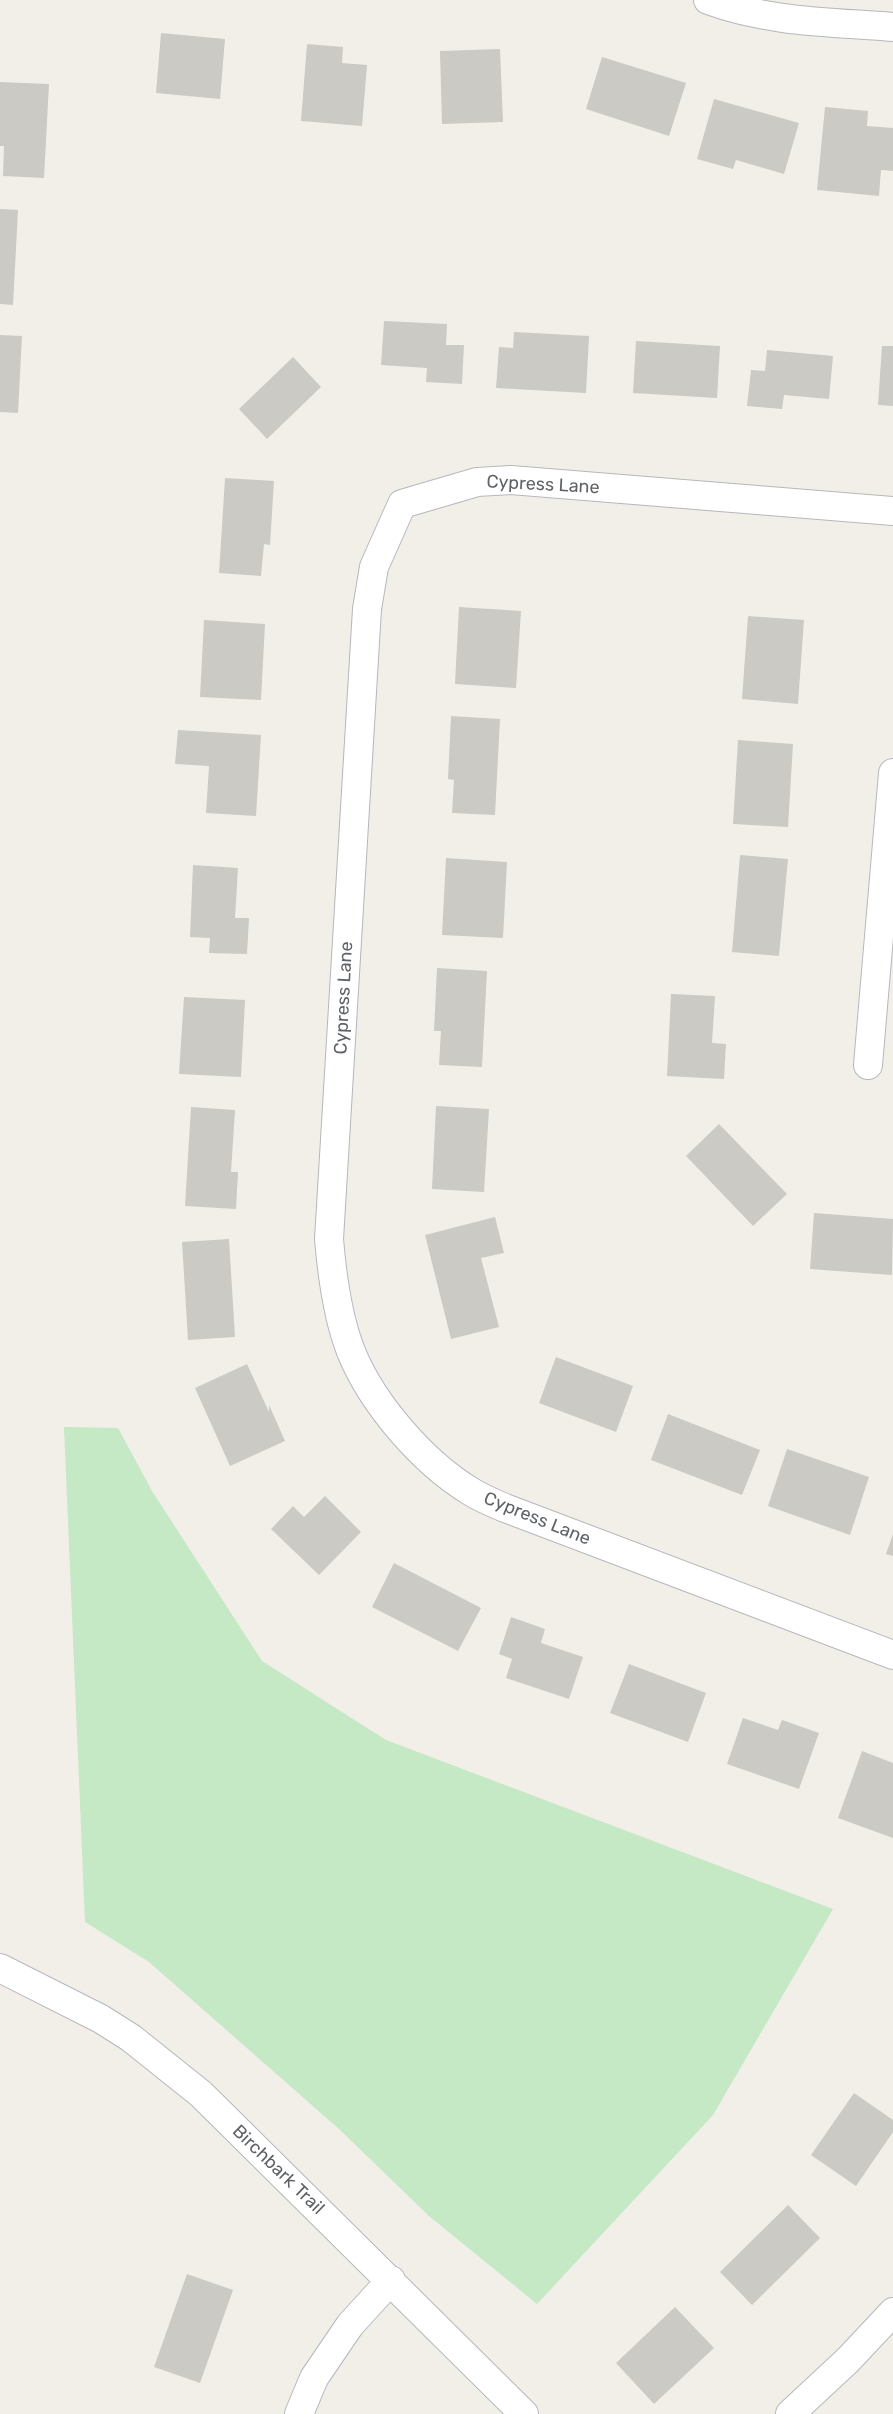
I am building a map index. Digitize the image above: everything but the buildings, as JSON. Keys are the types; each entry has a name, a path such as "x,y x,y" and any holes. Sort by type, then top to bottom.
{"street":[{"path":"708,0 732,9 765,17 893,27"},
{"name":"Cypress Lane","path":"893,511 511,480 478,482 402,504 374,567 367,609 329,1239 332,1280 352,1354 372,1391 402,1433 434,1464 470,1491 504,1508 893,1655"},
{"path":"868,1065 893,773"},
{"name":"Birchbark Trail","path":"0,1968 101,2019 153,2055 201,2094 391,2280 524,2414"},
{"path":"299,2414 314,2378 350,2325 391,2280"},
{"path":"790,2414 848,2360 893,2312"}],"green space":[{"path":"64,1427 118,1428 152,1491 262,1661 386,1740 833,1909 713,2115 537,2304 429,2216 339,2129 149,1962 85,1922"}]}
